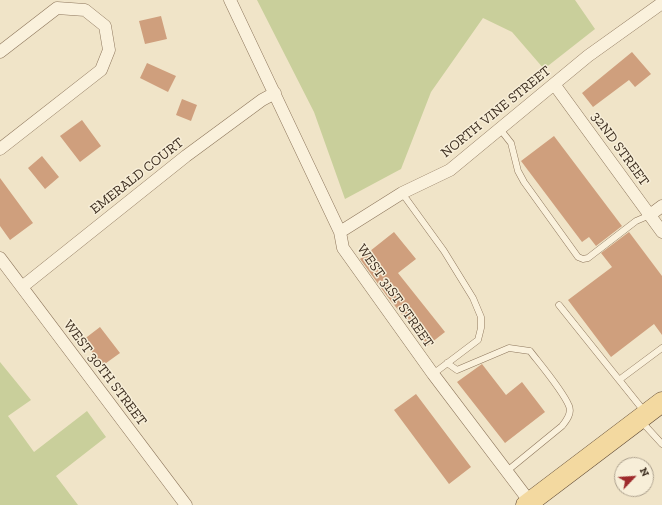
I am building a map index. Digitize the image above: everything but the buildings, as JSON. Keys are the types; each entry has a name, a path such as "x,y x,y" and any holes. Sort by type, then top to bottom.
{"main road":[{"path":"528,504 662,402"}],"street":[{"name":"WEST 31ST STREET","path":"230,0 340,232 343,248 433,374 507,471 528,504"},
{"name":"NORTH VINE STREET","path":"340,232 402,193 450,170 588,56 662,3"},
{"path":"0,52 57,8 85,10 105,26 109,50 101,70 0,149"},
{"name":"32ND STREET","path":"554,84 662,232"},
{"name":"EMERALD COURT","path":"22,287 186,156 262,100 275,93"},
{"path":"650,215 662,206"},
{"name":"WEST 30TH STREET","path":"0,258 186,505"}],"lane":[{"path":"500,129 510,143 518,171 524,182 578,257 583,259 588,258 636,221 650,215"},
{"path":"402,193 444,251 472,298 481,318 481,328 478,340 433,374"},
{"path":"559,305 619,380 662,444"},
{"path":"447,363 457,370 509,348 530,351 551,378 569,406 569,417 562,426 507,471"},
{"path":"619,380 662,348"}],"green space":[{"path":"257,0 575,0 595,29 544,69 512,32 483,18 431,92 401,169 345,199 314,112"},
{"path":"0,362 31,400 8,416 34,452 87,411 106,437 56,476 78,505 0,505"}]}
